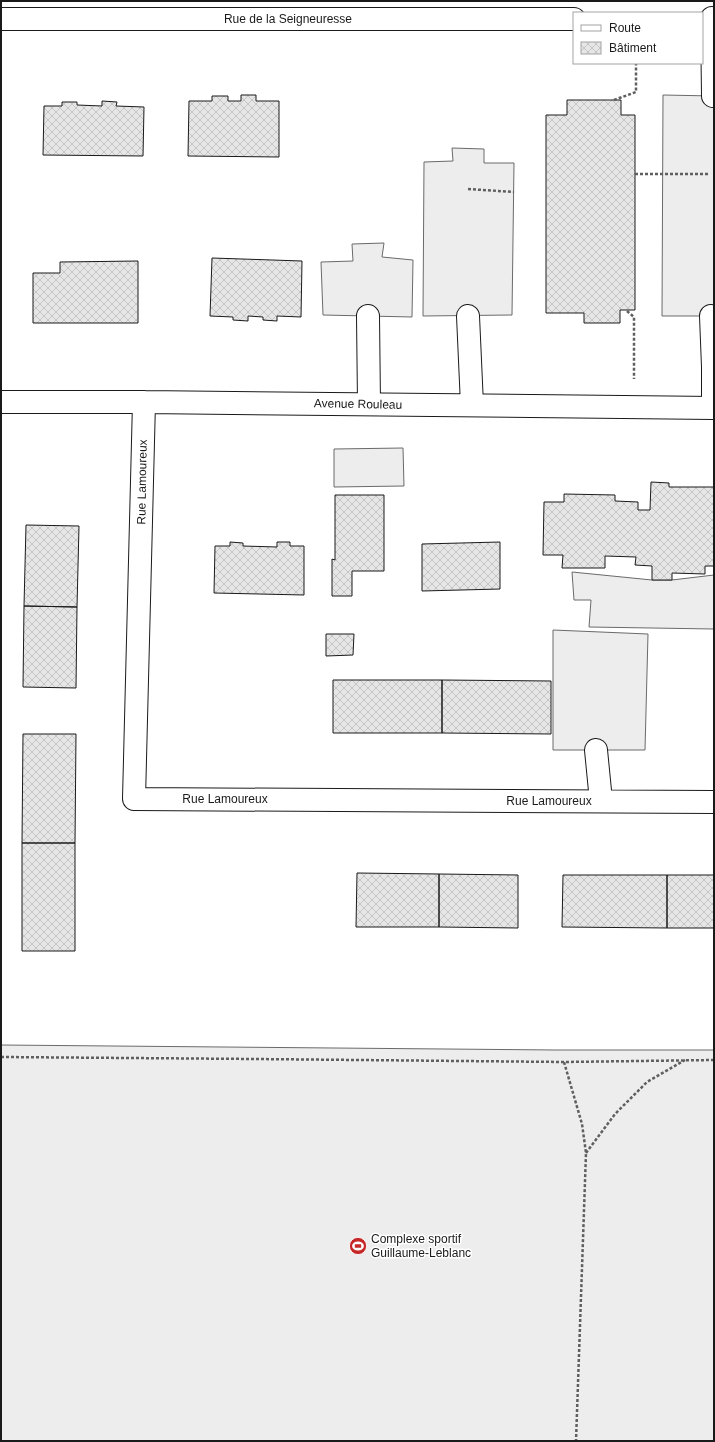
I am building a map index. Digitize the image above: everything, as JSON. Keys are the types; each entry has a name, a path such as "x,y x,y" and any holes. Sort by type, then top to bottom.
{"street":[{"path":"709,18 713,96"},
{"name":"Rue de la Seigneuresse","path":"1,19 573,19"},
{"path":"368,316 368,404"},
{"path":"468,316 472,406"},
{"path":"710,316 713,367 713,408"},
{"name":"Avenue Rouleau","path":"1,402 144,402 713,408"},
{"name":"Rue Lamoureux","path":"144,402 134,799 714,802"},
{"path":"596,750 601,801"}],"path":[{"path":"614,100 636,92 636,64"},
{"path":"635,174 709,174"},
{"path":"468,189 514,192"},
{"path":"627,311 634,317 635,407"},
{"path":"1,1057 256,1058 564,1062 714,1060"},
{"path":"586,1153 615,1114 647,1082 685,1060"},
{"path":"564,1062 582,1124 586,1153 576,1441"}],"shaded area":[{"path":"663,95 714,96 714,316 662,316"},
{"path":"452,148 484,149 484,163 514,163 512,315 423,316 424,162 453,161"},
{"path":"384,243 382,257 413,260 412,317 323,315 321,262 353,261 352,244"},
{"path":"403,448 404,486 334,487 334,449"},
{"path":"572,572 652,580 672,580 714,575 714,629 589,627 591,600 574,600"},
{"path":"553,630 648,634 645,750 553,750"},
{"name":"Complexe sportif Guillaume-Leblanc","path":"1,1045 714,1050 714,1441 1,1441"}],"building":[{"path":"241,95 256,95 256,101 279,101 279,157 188,156 189,101 212,101 212,96 228,96 228,101 241,101"},
{"path":"567,100 621,100 621,115 635,115 635,310 620,310 620,323 584,323 584,313 546,313 546,115 567,115"},
{"path":"102,101 117,102 116,106 144,107 143,156 43,155 44,106 62,106 62,102 77,102 77,105 102,106"},
{"path":"212,258 302,261 301,317 277,316 277,321 263,320 263,317 248,316 248,321 233,320 233,317 210,316"},
{"path":"138,261 138,323 33,323 33,273 60,273 60,262"},
{"path":"651,482 669,483 669,487 714,487 714,566 705,566 705,574 672,573 672,580 652,580 652,566 635,565 636,557 605,556 605,568 562,568 563,555 543,555 544,502 564,502 564,494 615,495 615,501 638,502 638,510 650,510"},
{"path":"335,495 384,495 384,571 352,571 352,596 332,596 332,559 335,560"},
{"path":"26,525 79,526 77,607 24,606"},
{"path":"230,542 243,543 243,546 277,547 277,542 290,542 290,546 304,546 304,595 214,593 215,546 230,546"},
{"path":"500,542 500,589 422,591 422,544"},
{"path":"24,606 77,607 76,688 23,687"},
{"path":"326,634 354,634 353,655 326,656"},
{"path":"333,680 442,680 442,733 333,733"},
{"path":"442,680 551,681 551,734 442,733"},
{"path":"23,734 76,734 75,843 22,843"},
{"path":"22,843 75,843 75,951 22,951"},
{"path":"357,873 439,874 439,927 356,927"},
{"path":"439,874 518,875 518,928 439,927"},
{"path":"563,875 667,875 667,928 562,927"},
{"path":"667,875 714,875 714,928 667,928"}],"place":[{"name":"Complexe sportif Guillaume-Leblanc","path":"358,1246"}]}
